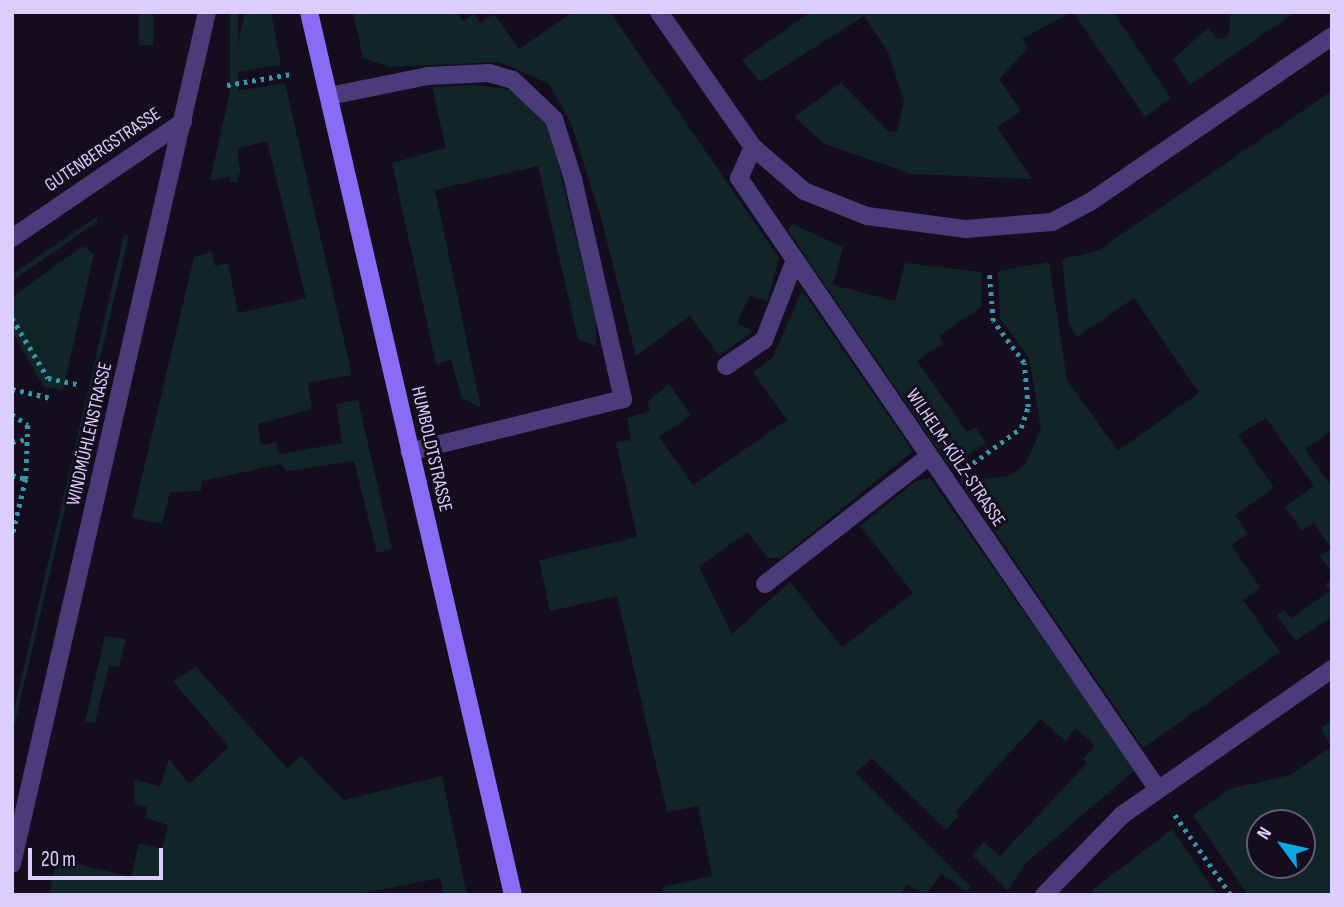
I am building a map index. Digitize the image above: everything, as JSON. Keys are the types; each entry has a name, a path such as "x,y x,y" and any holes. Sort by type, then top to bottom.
{"street":[{"name":"WINDMÜHLENSTRASSE","path":"12,864 207,12"},
{"name":"HUMBOLDTSTRASSE","path":"309,12 513,895"},
{"path":"659,12 752,147 804,191 867,216 966,229 1052,222 1332,36"},
{"path":"329,96 428,76 489,73 513,80 554,119 576,192 623,399 409,452"},
{"name":"GUTENBERGSTRASSE","path":"12,237 183,122"},
{"name":"WILHELM-KÜLZ-STRASSE","path":"752,147 739,178 1157,788"},
{"path":"726,366 764,340 795,260"},
{"path":"765,584 928,457"},
{"path":"1044,895 1067,866 1157,788 1332,669"}],"path":[{"path":"227,85 295,73"},
{"path":"964,469 1021,428 1028,407 1024,363 993,321 989,272"},
{"path":"12,318 48,378 80,385"},
{"path":"12,390 51,398"},
{"path":"12,414 27,425 26,479 12,537"},
{"path":"12,442 27,439"},
{"path":"12,475 26,479"},
{"path":"1178,820 1231,895"}],"green space":[{"path":"139,12 153,12 153,45 139,45"},
{"path":"230,12 238,12 238,182 230,182"},
{"path":"245,12 271,12 281,65 232,73"},
{"path":"353,12 456,12 463,21 474,14 480,23 494,14 519,49 573,12 610,12 779,258 767,302 750,295 737,323 753,331 719,356 690,316 636,356 601,218 571,123 549,84 500,62 390,67 363,58"},
{"path":"811,12 1072,12 1022,39 1028,48 999,79 1021,111 997,127 1032,179 911,174 825,144 794,117 841,83 888,131 897,132 904,101 888,52 864,16 760,82 742,60"},
{"path":"1073,12 1113,12 1171,98 1145,117"},
{"path":"1231,12 1295,12 1190,85 1173,59 1208,28 1218,39 1228,36"},
{"path":"285,83 352,375 308,383 312,409 258,424 261,445 276,442 279,454 342,443 336,404 358,400 392,549 377,553 354,461 286,471 281,464 202,481 201,491 170,492 162,524 132,518 194,257 212,252 215,266 228,263 238,313 306,298 267,141 236,149 241,174 210,181 230,92"},
{"path":"475,85 511,89 547,118 596,320 596,346 578,339 538,166 435,190 481,408 462,398 451,360 436,364 392,163 446,148 432,87"},
{"path":"1332,91 1332,430 1305,449 1332,487 1332,573 1320,556 1331,548 1314,523 1302,531 1285,507 1314,486 1266,418 1238,435 1274,488 1235,515 1248,534 1231,545 1260,587 1243,600 1280,652 1143,748 960,481 1008,476 1025,465 1041,429 1029,358 1000,318 998,271 1049,262 1067,380 1118,451 1199,393 1134,298 1077,337 1069,325 1062,259 1097,251"},
{"path":"98,216 97,222 12,281 12,274"},
{"path":"792,224 843,247 833,285 895,301 905,263 982,272 981,307 939,336 944,343 917,361 967,432 975,427 986,443 950,467 788,230"},
{"path":"124,235 129,235 12,736 12,718"},
{"path":"83,246 94,254 63,390 44,387 12,332 12,297"},
{"path":"802,290 913,451 781,558 768,558 747,532 699,567 732,634 790,582 842,647 913,593 860,526 916,481 930,478 1135,770 1025,864 1008,891 972,855 984,842 1000,856 1087,763 1083,759 1095,746 1076,728 1065,741 1041,719 956,811 959,815 946,830 872,758 856,773 971,887 967,892 941,874 926,895 907,885 900,895 664,895 662,887 712,876 698,806 667,812 617,596 550,611 539,560 637,537 616,442 631,440 627,418 650,411 647,402 669,384 691,415 659,437 693,485 787,420 753,372 773,357"},
{"path":"1332,579 1332,617 1295,641 1277,615 1284,610 1291,618 1330,591 1325,584"},
{"path":"105,636 126,639 119,667 109,665 95,723 85,722"},
{"path":"196,667 287,768 301,756 344,800 442,776 467,895 444,895 440,878 353,895 49,895 56,859 131,877 139,843 162,849 168,825 145,818 147,807 135,804 134,779 160,787 169,759 189,784 229,747 173,681"},
{"path":"1332,720 1332,895 1248,895 1193,815 1229,789 1290,775 1331,747 1321,728"},
{"path":"1172,829 1217,895 1095,895 1093,889"}]}
